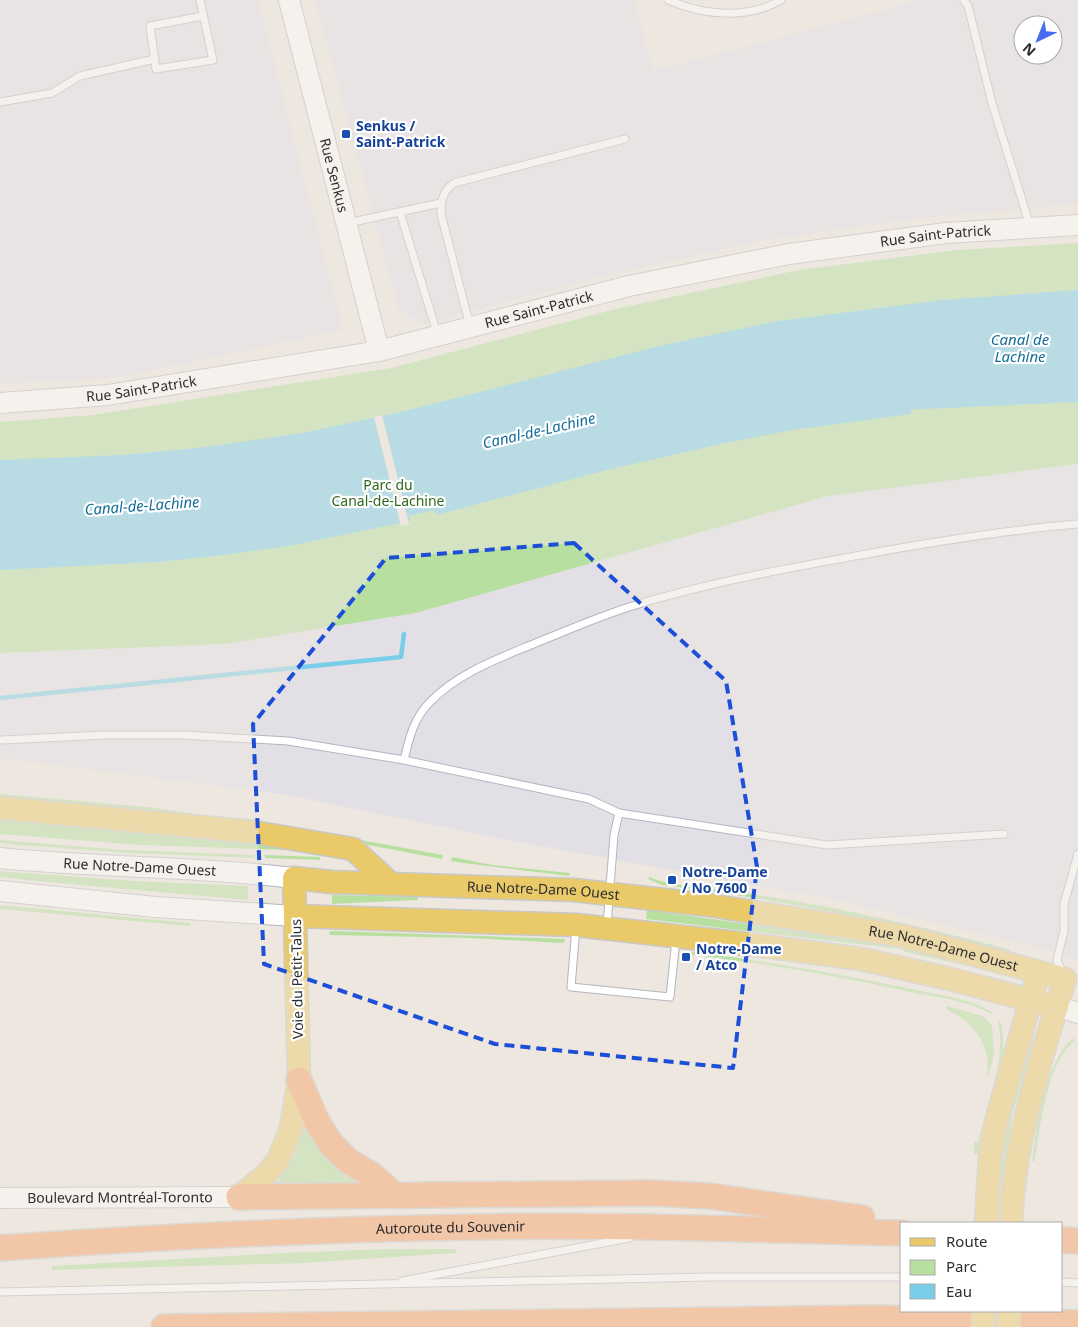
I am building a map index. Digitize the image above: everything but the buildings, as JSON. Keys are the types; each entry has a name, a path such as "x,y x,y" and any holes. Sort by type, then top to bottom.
{"highway":[{"path":"299,1080 317,1122 331,1144 348,1161 372,1175 394,1195"},
{"path":"239,1197 574,1192 692,1195 900,1224"},
{"name":"Autoroute du Souvenir","path":"0,1248 121,1240 476,1226 900,1233"},
{"path":"1063,1240 1078,1241"},
{"path":"164,1327 514,1325 868,1318 1078,1323"}],"main road":[{"name":"Rue Senkus","path":"289,0 380,351"},
{"name":"Rue Saint-Patrick","path":"0,403 108,394 380,351 629,286 751,260 904,238 1030,226 1078,225"},
{"path":"0,808 253,832 353,849 391,884"},
{"name":"Rue Notre-Dame Ouest","path":"0,858 128,867 244,872 332,882 609,892 709,905 903,936 1038,972 1067,974"},
{"name":"Voie du Petit-Talus","path":"239,1197 266,1175 283,1153 291,1129 299,1080 294,878"},
{"name":"Rue Notre-Dame Ouest","path":"0,891 146,906 295,916 576,925 607,928 861,960 1067,1010"},
{"path":"986,1222 987,1196 996,1122 1038,972"},
{"path":"1011,1222 1012,1197 1030,1098 1067,1010 1067,974"},
{"name":"Boulevard Montréal-Toronto","path":"0,1198 239,1197"},
{"path":"983,1327 984,1312"},
{"path":"1008,1327 1009,1312"}],"lane":[{"path":"200,0 213,60 156,69 150,26 203,16"},
{"path":"668,0 687,8 716,14 748,11 781,0"},
{"path":"964,0 968,6 1005,150 1023,198 1030,226"},
{"path":"0,102 52,94 80,76 155,59"},
{"path":"470,328 441,214 441,203 446,189 454,183 625,139"},
{"path":"348,223 441,203"},
{"path":"400,212 438,337"},
{"path":"404,760 418,716 430,702 461,677 514,652 629,607 676,594 785,569 924,544 1078,524"},
{"path":"2,740 105,735 183,735 288,741 404,760 589,799 619,813 827,845 1004,834"},
{"path":"607,928 614,835 619,813"},
{"path":"1067,974 1064,904 1078,854"},
{"path":"576,925 571,987 670,997 676,936"},
{"path":"645,1235 683,1228"},
{"path":"382,1285 636,1237"},
{"path":"0,1292 710,1277 900,1277"},
{"path":"1063,1282 1078,1283"}],"highlighted area":[{"path":"574,543 726,681 757,867 733,1068 495,1044 264,964 253,724 386,558"}],"shaded area":[{"path":"0,0 258,0 343,330 121,377 0,384"},
{"path":"315,0 634,0 653,71 910,3 910,0 1078,0 1078,204 912,219 754,242 592,279 424,324 399,311"},
{"path":"1078,464 1078,959 1030,945 836,900 513,841 287,795 0,758 0,653 225,644 416,613 828,496"}],"green space":[{"name":"Parc du Canal-de-Lachine","path":"1078,243 1078,464 828,496 416,613 225,644 0,653 0,422 93,415 391,368 620,308 799,270 957,250"},
{"path":"0,794 147,807 291,827 0,797"},
{"path":"0,818 288,846 288,850 140,845 0,834"},
{"path":"300,829 443,855 442,859 300,832"},
{"path":"0,840 123,850 255,855 255,858 130,853 8,844 0,843"},
{"path":"265,855 320,857 320,860 265,858"},
{"path":"452,857 492,865 570,873 569,876 464,863 451,861"},
{"path":"0,871 134,881 248,886 248,900 0,877"},
{"path":"650,877 670,883 790,900 853,912 1011,950 1010,952 924,931 794,905 662,885 648,879"},
{"path":"332,895 418,897 418,900 332,904"},
{"path":"0,905 190,923 189,926 0,909"},
{"path":"647,910 879,942 964,961 963,965 906,952 901,949 646,919"},
{"path":"329,932 565,939 564,943 470,938 330,935"},
{"path":"687,951 884,983 964,1000 992,1012 991,1014 971,1005 950,1000 852,980 770,965 687,954"},
{"path":"947,1006 983,1016 992,1025 994,1054 988,1078 987,1058 982,1042 968,1023 947,1010"},
{"path":"1000,1021 1003,1034 1001,1067 980,1154 974,1154 974,1142 978,1142 998,1066 1000,1036 998,1023"},
{"path":"1032,1032 1035,1034 1012,1116 1003,1195 1001,1195 1002,1167 1010,1101"},
{"path":"1073,1038 1075,1041 1065,1051 1051,1079 1042,1114 1035,1161 1032,1161 1036,1130 1049,1079 1063,1049"},
{"path":"303,1118 364,1183 276,1185 296,1152"},
{"path":"385,1249 456,1249 456,1253 304,1263 52,1270 52,1266"}],"water":[{"name":"Canal de Lachine","path":"1078,290 1078,402 911,410 911,414 793,430 615,468 436,515 434,510 409,516 410,521 289,546 157,562 0,570 0,460 122,455 198,448 303,433 405,411 664,345 778,321 942,300"}],"pier":[{"path":"382,415 409,524 401,526 374,417"}],"waterway":[{"path":"0,698 401,657 404,634"}],"place":[{"name":"Senkus / Saint-Patrick","path":"346,134"},
{"name":"Notre-Dame / No 7600","path":"672,880"},
{"name":"Notre-Dame / Atco","path":"686,957"}],"water label":[{"name":"Canal-de-Lachine","path":"539,431"},
{"name":"Canal-de-Lachine","path":"142,506"}]}
